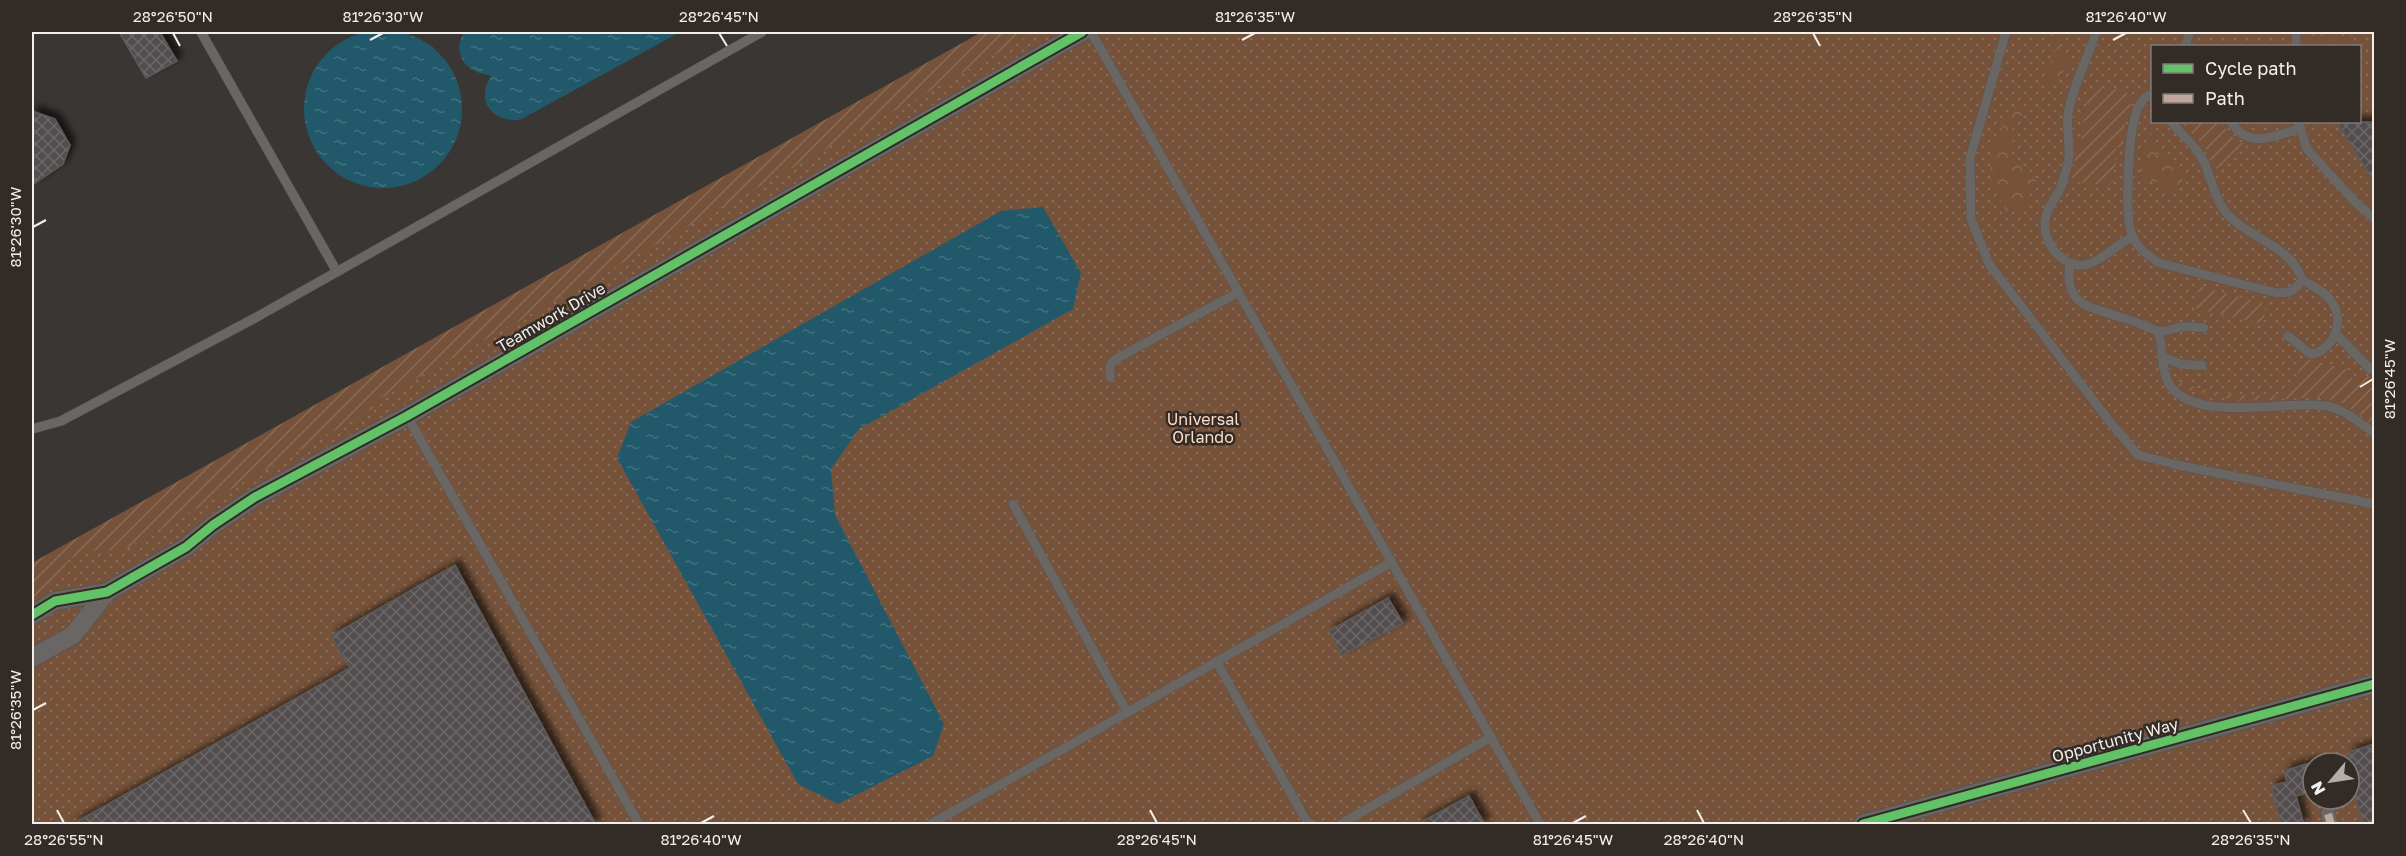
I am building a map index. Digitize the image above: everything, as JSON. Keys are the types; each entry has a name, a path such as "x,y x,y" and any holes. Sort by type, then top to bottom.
{"street":[{"name":"Teamwork Drive","path":"32,615 55,601 107,592 186,548 213,525 255,497 406,416 1082,32"},
{"name":"Teamwork Drive","path":"32,658 73,635 107,592"},
{"name":"Opportunity Way","path":"1863,825 2374,684"}],"lane":[{"path":"201,32 337,272"},
{"path":"32,429 61,421 255,318 762,32"},
{"path":"1091,32 1540,825"},
{"path":"2006,32 1970,158 1971,219 1989,264 2110,422 2138,455 2182,466 2374,504"},
{"path":"2096,32 2070,101 2067,117 2069,156 2061,186 2045,220 2046,235 2051,247 2060,257 2070,264 2085,265 2097,262 2119,244 2132,237"},
{"path":"2151,96 2143,99 2136,113 2132,135 2128,203 2132,237 2145,253 2159,263 2277,293 2289,293 2297,288 2302,280"},
{"path":"2172,123 2199,152 2221,207 2246,231 2291,260 2299,270 2302,280 2324,293 2330,301 2337,324 2336,334 2331,343 2315,354 2309,353 2288,336"},
{"path":"2232,123 2245,136 2257,141 2300,125 2307,149 2356,203 2374,218"},
{"path":"2070,264 2069,288 2079,302 2090,309 2133,321 2158,331 2180,327 2204,328"},
{"path":"1110,377 1110,365 1116,359 1239,292"},
{"path":"2158,331 2164,357 2163,370 2168,382 2187,400 2230,408 2330,406 2374,433"},
{"path":"2336,334 2370,369"},
{"path":"2164,357 2174,362 2202,365"},
{"path":"406,416 639,825"},
{"path":"1012,504 1127,712"},
{"path":"931,825 1392,562"},
{"path":"1216,661 1307,822 1312,825"},
{"path":"1341,825 1491,737"}],"green space":[{"name":"Universal Orlando","path":"982,32 2374,32 2374,824 32,824 32,563"},
{"path":"982,32 1035,32 372,403 374,408 129,547 117,551 86,550 71,558 58,574 53,586 32,600 32,563"},
{"path":"2047,32 2065,32 2062,44 2068,57 2069,67 2049,85 2043,85 2055,52 2055,45"},
{"path":"2306,32 2351,32 2356,45 2304,45"},
{"path":"2120,89 2133,97 2125,123 2123,145 2116,148 2117,162 2113,174 2114,181 2108,186 2076,182 2072,177 2076,148 2081,143 2084,126 2083,109 2087,103 2088,90"},
{"path":"2016,105 2025,106 2026,110 2013,127 2014,138 2011,151 2024,170 2035,177 2036,183 2027,197 2026,205 2019,210 2006,211 1993,185 1991,167 1997,138"},
{"path":"2182,123 2222,123 2234,139 2243,143 2236,157 2218,171 2203,145"},
{"path":"2153,134 2157,154 2185,173 2178,192 2171,193 2162,184 2144,178 2141,172 2147,137"},
{"path":"2199,286 2266,304 2263,324 2194,308"},
{"path":"2303,358 2316,361 2320,359 2321,363 2348,369 2346,373 2350,378 2372,376 2374,373 2374,425 2342,403 2323,397 2239,401 2180,388 2176,382 2228,394 2254,396 2282,394 2299,371"}],"water":[{"path":"383,30 413,36 427,43 439,53 449,65 456,79 462,109 456,139 449,153 439,165 427,175 413,182 383,188 353,182 339,175 327,165 317,153 310,139 304,109 310,79 317,65 327,53 339,43 353,36"},
{"path":"464,32 680,32 520,120 510,120 494,114 489,108 485,94 491,76 468,67 461,58 459,48"},
{"path":"1043,207 1081,273 1073,309 859,429 831,469 835,515 944,724 933,756 838,804 798,784 617,458 631,422 1001,211"}],"building":[{"path":"119,32 160,32 177,61 146,78"},
{"path":"32,111 55,119 70,145 63,164 32,185"},
{"path":"2374,122 2374,182 2338,123"},
{"path":"455,565 596,825 71,825 350,668 331,636"},
{"path":"1388,598 1403,623 1342,655 1329,631"},
{"path":"2374,744 2374,825 2364,825 2360,811 2361,751 2352,751"},
{"path":"2301,766 2301,795 2296,796 2304,825 2281,825 2271,786 2287,782 2284,771"},
{"path":"1469,796 1485,825 1416,825"}],"marked path":[{"path":"2328,814 2331,824"}],"cycle path":[{"path":"32,615 55,601 107,592 186,547 213,525 255,497 407,416 1082,32"},
{"path":"1863,824 2374,684"}]}
